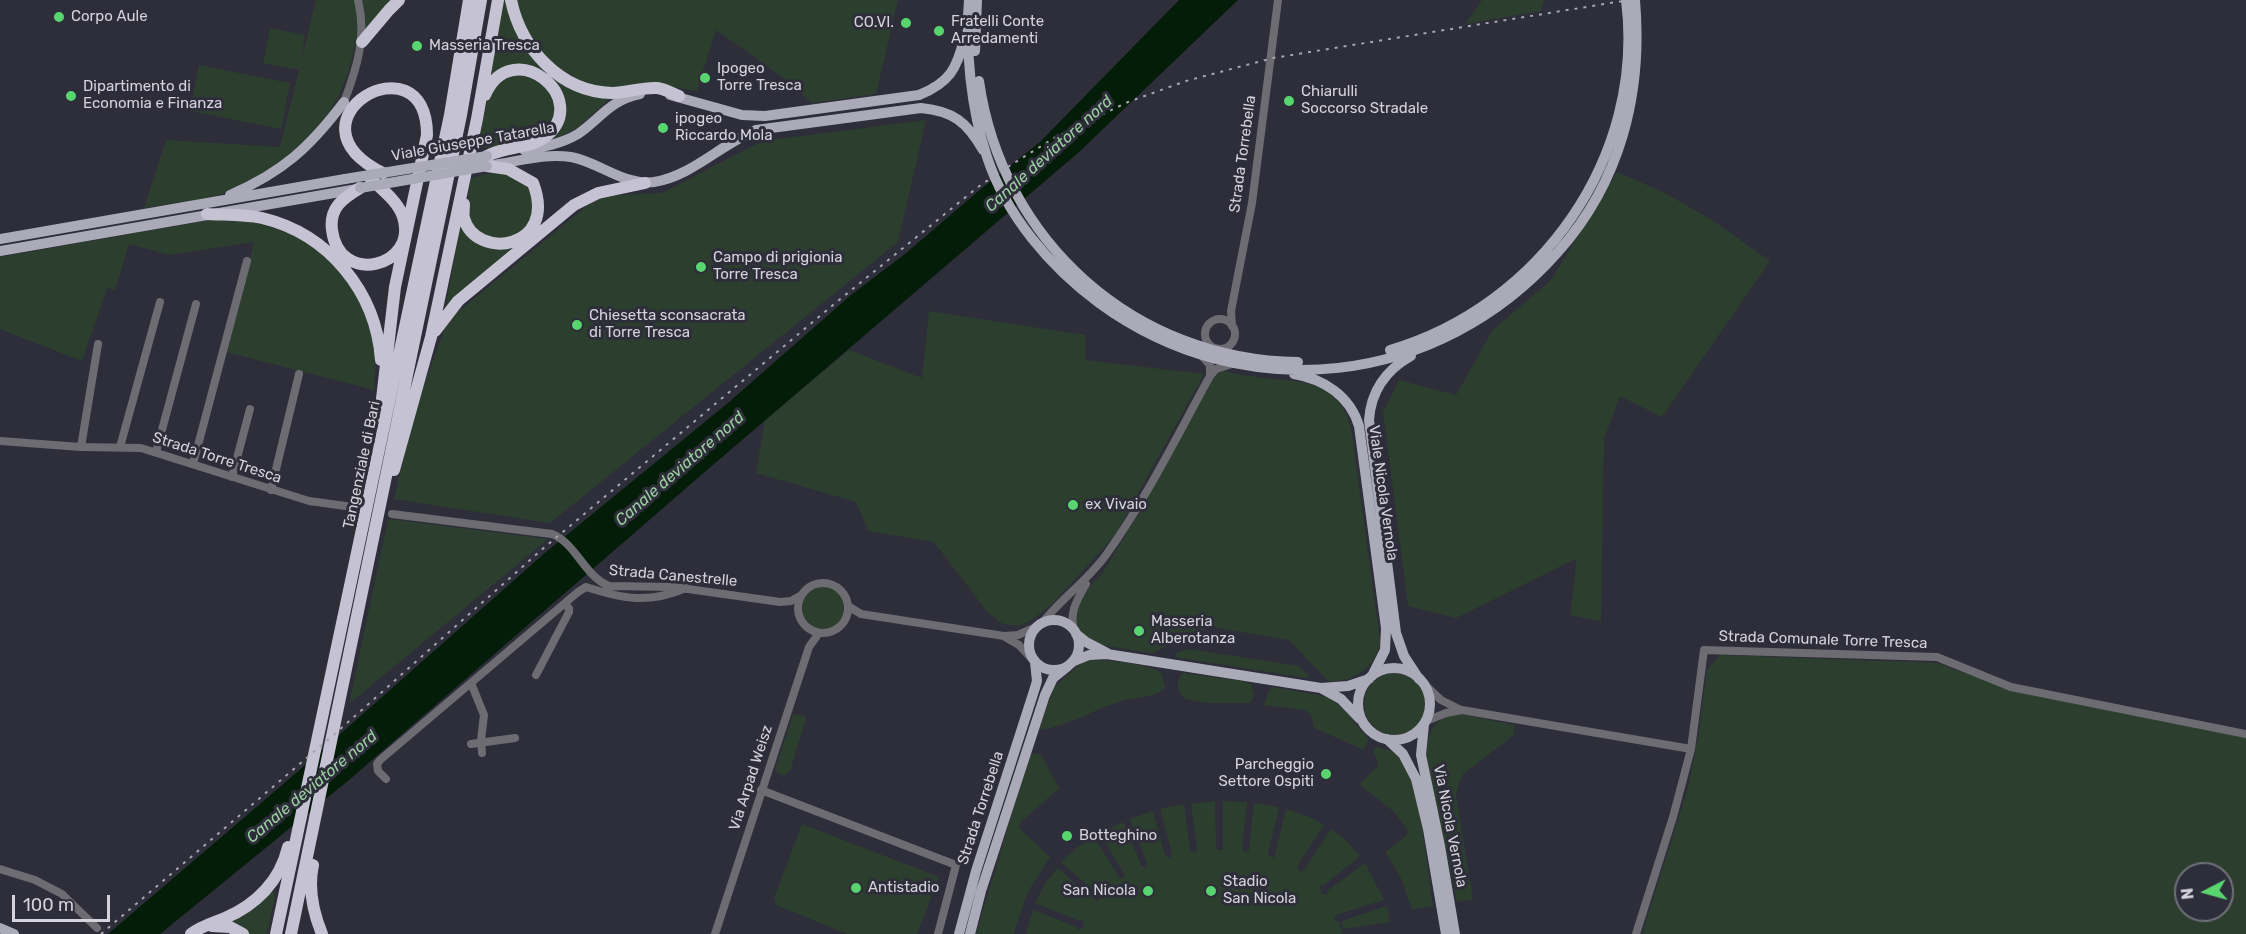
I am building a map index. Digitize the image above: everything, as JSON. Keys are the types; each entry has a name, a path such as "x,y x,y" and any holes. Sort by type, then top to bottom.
{"highway":[{"path":"362,42 399,0"},
{"name":"Tangenziale di Bari","path":"295,830 299,794 312,770 380,452 450,115 470,0"},
{"name":"Tangenziale di Bari","path":"291,934 461,115 481,0"},
{"path":"383,489 396,467 431,337 477,119 498,0"},
{"path":"512,0 519,25 532,48 549,68 568,81 599,92 660,88 679,96"},
{"path":"465,179 464,218 477,237 495,244 522,239 533,227 539,211 538,196 533,183 508,169 487,161 498,149 532,143 549,133 558,116 557,95 540,74 524,69 508,72 491,83 485,92 477,119"},
{"path":"380,452 383,388 395,287 427,135 427,118 423,107 414,97 395,88 381,89 358,99 346,122 346,134 357,155 383,173"},
{"path":"344,102 339,123 339,136 343,148 348,156 397,205 403,217 405,237 399,249 377,265 356,264 346,258 333,237 333,213 344,197 360,188"},
{"path":"431,337 440,322 458,301 574,205 598,193 645,183"},
{"path":"207,214 261,218 282,224 311,239 339,262 365,297 373,317 381,351 383,388"},
{"path":"314,822 316,848 310,879 315,911 322,934"},
{"path":"191,934 198,928 237,913 266,891 279,872 295,830"},
{"path":"276,934 295,830"},
{"path":"207,925 230,927 243,934"}],"main road":[{"path":"969,0 967,24 973,92 992,154 1008,200 1046,247 1109,302 1143,322 1202,352 1223,354 1268,369 1353,366 1428,346 1471,325 1500,306 1533,279 1584,219 1606,180 1622,138 1634,89 1638,32 1635,0"},
{"path":"977,0 975,25 977,71 992,154"},
{"path":"1626,0 1629,114"},
{"name":"Viale Giuseppe Tatarella","path":"0,251 360,188 487,161 564,142 579,133 604,110 623,99 653,93 679,96 742,115 765,116 919,95 946,80 955,68 967,24"},
{"path":"1046,247 1052,262 1082,292 1113,314 1154,337 1202,352 1288,362 1342,360 1384,352 1434,334 1480,309 1524,275 1563,231 1597,175 1605,157 1620,108 1627,66 1638,32"},
{"path":"212,202 248,187 284,166 318,137 344,102"},
{"name":"Viale Giuseppe Tatarella","path":"0,239 345,179 487,161 546,156 570,157 593,164 620,177 645,183 667,179 687,171 736,138 756,130 921,108 937,110 964,122 992,154"},
{"path":"1052,262 1080,277 1094,300"},
{"name":"Viale Nicola Vernola","path":"1422,682 1404,656 1396,633 1369,420 1372,401 1381,381 1402,361 1428,346"},
{"name":"Viale Nicola Vernola","path":"1268,369 1320,381 1341,395 1357,421 1386,628 1385,650 1371,677"},
{"path":"1039,693 1029,639 1040,625 1058,621 1107,654"},
{"path":"1039,693 1070,664 1078,648 1075,632"},
{"path":"1034,661 1048,669 1070,664 1089,656 1107,654 1321,688 1348,686 1391,669 1401,669 1422,682 1430,702 1425,723 1412,736 1395,740 1386,739 1376,735 1347,704 1321,688"},
{"path":"1364,723 1359,700 1361,692 1371,677"},
{"name":"Strada Torrebella","path":"959,934 976,871 1039,693"},
{"name":"Strada Torrebella","path":"970,934 1039,693"},
{"name":"Via Nicola Vernola","path":"1425,723 1421,754 1443,890 1446,934"},
{"name":"Via Nicola Vernola","path":"1386,739 1403,754 1416,778 1455,934"},
{"path":"0,928 14,934"}],"street":[{"path":"344,102 362,42 361,12 358,0"},
{"name":"Strada Torrebella","path":"1233,326 1231,311 1252,202 1278,0"},
{"path":"193,464 247,261"},
{"path":"120,447 160,302"},
{"path":"156,452 196,303"},
{"path":"1223,354 1208,343 1206,329 1212,321 1221,319 1231,311"},
{"path":"1075,632 1071,616 1072,610 1090,576 1134,513 1210,376 1231,344 1235,335 1233,326 1221,319"},
{"path":"81,447 98,344"},
{"path":"1202,352 1210,365 1210,376"},
{"path":"271,490 299,374"},
{"path":"232,477 250,409"},
{"name":"Strada Torre Tresca","path":"0,441 81,447 141,448 309,501 353,507"},
{"name":"Strada Canestrelle","path":"392,514 552,534 562,538 599,582 619,587 687,588 780,602 791,601 800,596"},
{"path":"861,614 850,617 834,630 819,633 809,629 800,619 798,612 800,596 804,590 816,583 830,583 840,589 848,606 861,614 1004,636 1018,635 1040,625 1090,576"},
{"path":"386,778 378,771 377,764 380,760 586,587 626,599 662,596 687,588"},
{"name":"Strada Canestrelle","path":"780,602 798,612"},
{"path":"536,675 569,612 569,608 564,604"},
{"path":"844,621 848,606"},
{"path":"809,629 809,647"},
{"name":"Via Arpad Weisz","path":"715,934 809,647 819,633"},
{"path":"1004,636 1019,645 1034,661"},
{"name":"Strada Comunale Torre Tresca","path":"1691,749 1704,650 1937,657 2011,687 2246,734"},
{"path":"1422,682 1441,700 1462,710 1691,749 1673,817 1636,934"},
{"path":"471,683 484,715 482,753"},
{"path":"1425,723 1446,713 1462,710"},
{"path":"471,744 515,738"},
{"path":"761,790 956,865 938,934"},
{"path":"0,870 35,880 62,894 97,928"}],"shaded area":[{"path":"316,0 355,0 358,17 356,42 346,78 337,100 324,120 291,155 252,181 220,195 144,208 166,140 280,147 299,70 263,63 270,28 305,35 300,65"},
{"path":"361,0 393,0 364,32"},
{"path":"503,0 508,0 531,53 611,98 577,128 555,139 553,137 562,112 539,70 490,77"},
{"path":"515,0 898,0 876,94 812,103 789,82 716,30 697,91 660,85 614,90 594,87 556,69 531,40"},
{"path":"1482,0 1544,0 1541,11 1465,24"},
{"path":"199,65 290,83 281,129 190,111"},
{"path":"531,74 554,95 556,115 542,137 477,149 488,97 502,77"},
{"path":"926,120 898,242 550,523 394,499 416,407 448,320 599,196 662,193 762,141"},
{"path":"503,170 529,186 535,216 521,235 494,240 475,230 466,209 471,178"},
{"path":"1617,172 1663,192 1712,220 1770,261 1662,417 1620,396 1604,439 1601,621 1570,615 1577,558 1456,618 1408,606 1383,412 1399,380 1456,395 1492,331 1551,280"},
{"path":"221,218 244,218 303,238 335,264 361,298 377,348 374,390 226,352 254,242 169,255 129,244 115,290 107,288 82,361 0,329 0,257"},
{"path":"461,222 471,236 521,243 445,310"},
{"path":"929,311 1085,335 1085,360 1204,374 1114,537 1053,603 1020,626 1003,624 988,613 934,542 868,531 856,502 756,473 765,420 849,350 922,378"},
{"path":"1218,370 1318,386 1338,400 1345,412 1351,428 1380,640 1375,658 1369,666 1345,680 1328,681 1289,640 1211,627 1152,653 1094,644 1082,634 1077,624 1074,615 1076,610 1090,586 1102,574 1134,521"},
{"path":"388,519 548,539 349,704"},
{"path":"823,585 839,591 845,607 839,623 823,629 807,623 801,607 807,591"},
{"path":"1189,649 1299,666 1309,676 1307,678 1175,657 1176,653"},
{"path":"1720,655 1937,663 2018,692 2246,734 2246,934 1642,934 1688,788 1698,738 1707,670"},
{"path":"1085,660 1124,662 1153,669 1161,672 1165,688 1152,695 1115,703 1060,725 1038,730 1054,687"},
{"path":"1182,673 1242,681 1251,684 1254,696 1250,703 1207,703 1185,699 1178,686"},
{"path":"1389,673 1401,673 1417,682 1424,692 1426,704 1424,716 1417,726 1401,735 1389,735 1378,730 1369,721 1364,710 1364,698 1369,687 1378,678"},
{"path":"1273,687 1334,698 1350,712 1354,723 1369,739 1364,750 1314,728 1311,715 1305,710 1264,705 1269,690"},
{"path":"793,714 804,716 806,719 790,771 784,775 775,770"},
{"path":"1460,714 1514,725 1514,735 1463,774 1459,783 1456,796 1473,899 1457,902 1426,758 1433,727 1443,718"},
{"path":"1374,748 1395,753 1404,764 1411,781 1422,825 1433,906 1412,910 1400,876 1385,852 1406,836 1408,830 1393,811 1359,784 1378,766 1373,754"},
{"path":"1037,753 1041,755 1059,788 1020,823 1019,828 1050,857 1027,893 1014,934 976,934 1029,757"},
{"path":"1215,801 1216,847 1218,850 1222,850 1223,847 1223,801 1247,802 1242,849 1244,852 1248,852 1249,849 1254,803 1279,807 1268,853 1274,858 1286,809 1310,817 1324,825 1298,865 1301,872 1331,829 1345,839 1360,856 1323,886 1320,885 1321,893 1328,895 1327,891 1365,863 1384,900 1337,913 1334,917 1336,922 1339,921 1342,934 1026,934 1033,910 1077,927 1077,930 1083,928 1083,919 1080,921 1035,903 1044,885 1057,868 1097,901 1100,897 1061,862 1076,848 1094,837 1120,879 1124,877 1124,874 1100,833 1123,822 1141,865 1147,866 1130,819 1153,811 1165,856 1170,858 1172,854 1160,809 1184,804 1190,850 1195,853 1197,849 1191,804"},
{"name":"Antistadio","path":"802,824 939,877 917,934 847,934 776,905 774,898"},
{"path":"273,890 275,895 267,934 249,934 231,924 231,920"},
{"path":"1387,906 1390,922 1343,929 1342,921"}],"water":[{"name":"Canale deviatore nord","path":"1179,0 1238,0 1079,152 349,780 160,934 108,934 295,774 546,552 728,403 851,295 905,254 1040,142"}],"railway":[{"path":"101,934 337,732 539,552 833,305 978,187 1054,138 1128,102 1186,81 1273,58 1629,0"}],"place":[{"name":"Corpo Aule","path":"59,17"},
{"name":"CO.VI.","path":"906,23"},
{"name":"Fratelli Conte Arredamenti","path":"939,31"},
{"name":"Masseria Tresca","path":"417,46"},
{"name":"Ipogeo Torre Tresca","path":"705,78"},
{"name":"Dipartimento di Economia e Finanza","path":"71,96"},
{"name":"Chiarulli Soccorso Stradale","path":"1289,101"},
{"name":"ipogeo Riccardo Mola","path":"663,128"},
{"name":"Campo di prigionia Torre Tresca","path":"701,267"},
{"name":"Chiesetta sconsacrata di Torre Tresca","path":"577,325"},
{"name":"ex Vivaio","path":"1073,505"},
{"name":"Masseria Alberotanza","path":"1139,631"},
{"name":"Parcheggio Settore Ospiti","path":"1326,774"},
{"name":"Botteghino","path":"1067,836"},
{"name":"Antistadio","path":"856,888"},
{"name":"San Nicola","path":"1148,891"},
{"name":"Stadio San Nicola","path":"1211,891"}]}
